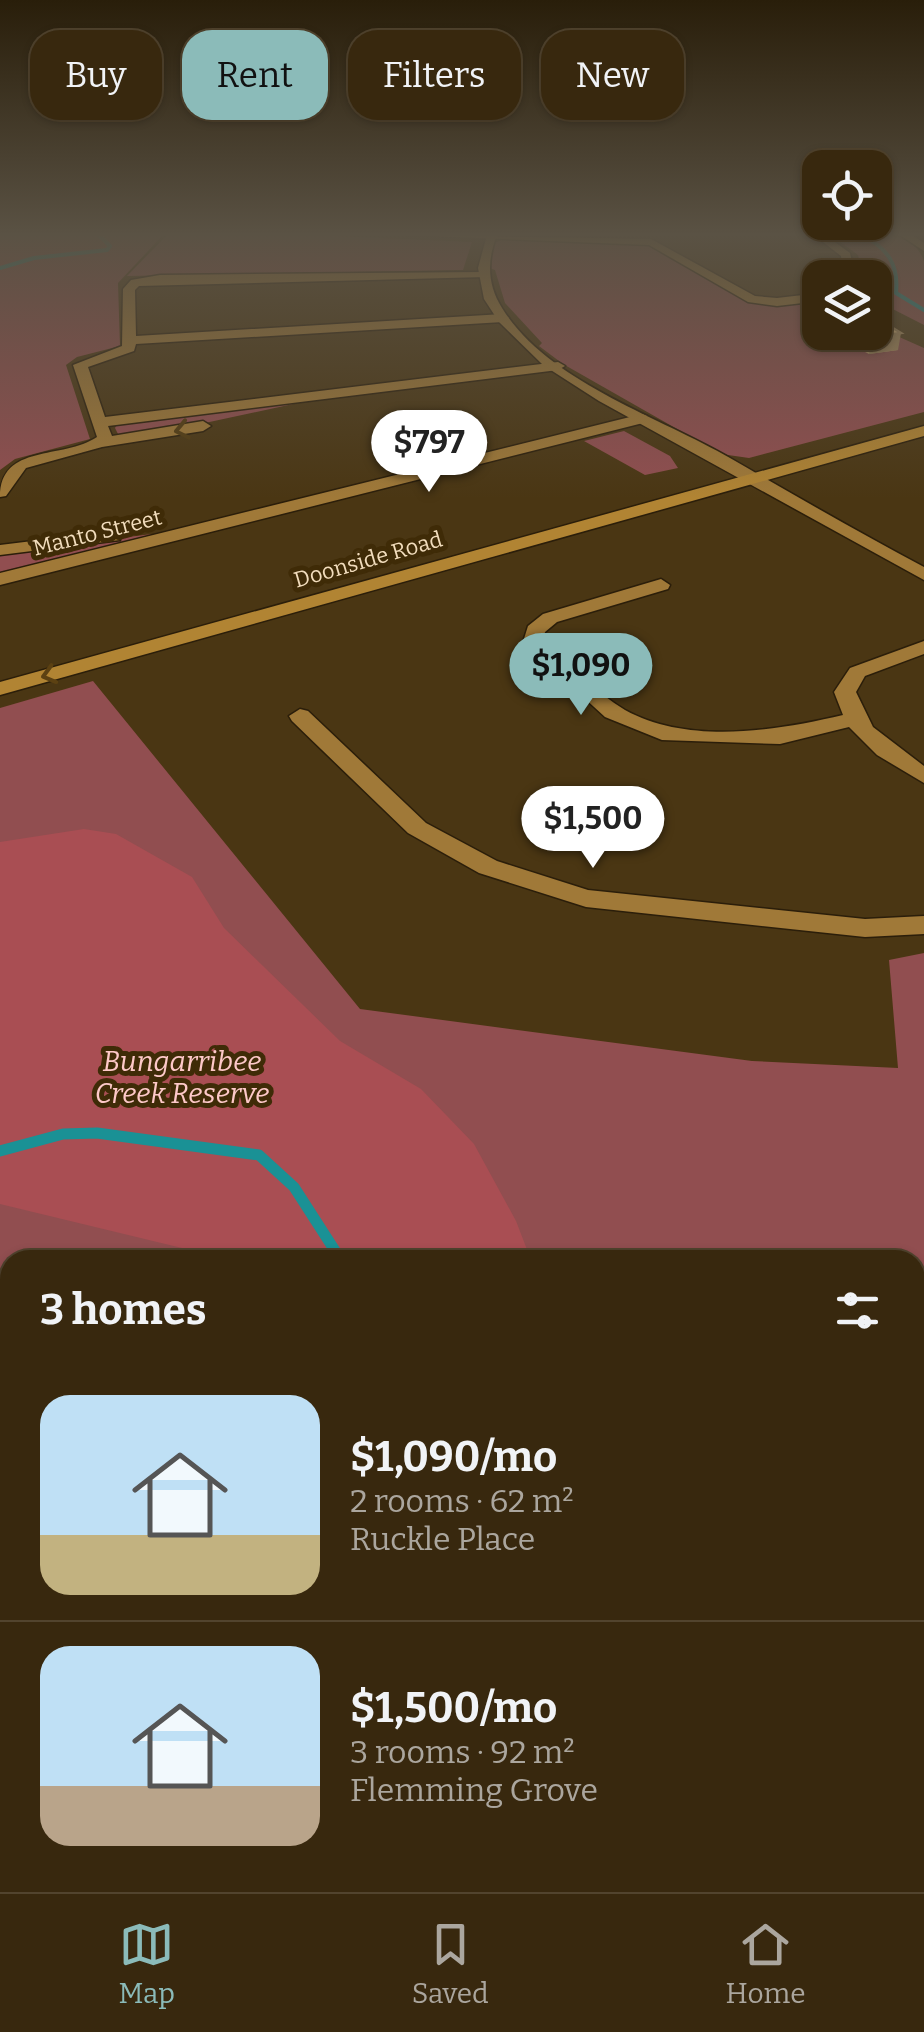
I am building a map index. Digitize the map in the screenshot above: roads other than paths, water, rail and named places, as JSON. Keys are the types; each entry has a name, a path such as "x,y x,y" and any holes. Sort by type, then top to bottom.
{"main road":[{"name":"Doonside Road","path":"0,690 924,417"},
{"name":"Doonside Road","path":"0,671 735,472 924,431"}],"street":[{"path":"128,345 129,323"},
{"path":"100,443 105,435 80,364 128,345 153,352 426,323"},
{"path":"508,323 558,366 642,419 654,432 924,574"},
{"path":"100,422 558,366"},
{"path":"0,492 20,465 100,443 136,440 346,393"},
{"name":"Manto Street","path":"0,580 642,419"},
{"name":"Manto Street","path":"0,550 205,526"},
{"path":"661,584 550,618 534,630 533,642 614,712 640,726 670,735 780,737 851,720"},
{"path":"924,647 857,672 845,692 851,720 924,776"},
{"path":"300,716 417,828 488,867 586,898 865,928 924,924"}],"waterway":[{"path":"0,1151 63,1134 97,1133 259,1155 294,1187 335,1250"}],"park label":[{"name":"Bungarribee Creek Reserve","path":"182,1077"}]}
